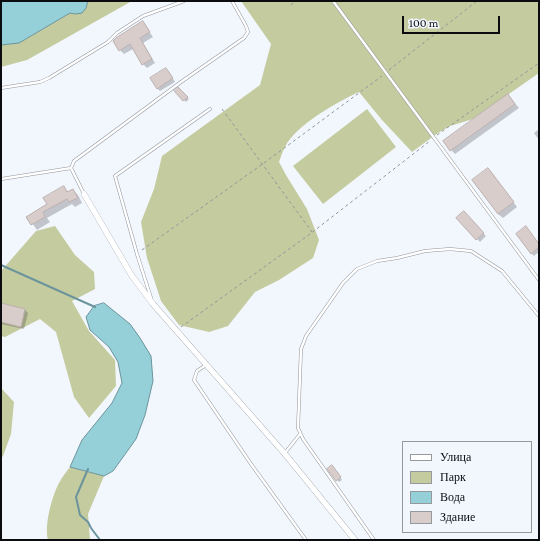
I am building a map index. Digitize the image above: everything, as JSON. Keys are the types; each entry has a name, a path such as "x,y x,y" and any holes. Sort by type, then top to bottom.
{"street":[{"path":"84,194 132,276 153,304 285,454 355,540"}],"lane":[{"path":"1,88 40,82 49,78 108,42 117,33 143,16 184,1"},
{"path":"84,194 72,168 74,161 181,82 244,38 248,32 232,1"},
{"path":"333,1 539,280"},
{"path":"153,304 136,254 115,176 210,108"},
{"path":"1,179 72,168"},
{"path":"374,540 300,434 298,428 302,349 306,336 343,283 357,269 377,261 425,251 450,248 471,251 502,271 539,316"},
{"path":"206,365 197,371 194,380 250,464 306,540"},
{"path":"285,454 300,434"}],"path":[{"path":"291,5 296,1"},
{"path":"136,254 262,164 385,73 477,1"},
{"path":"176,330 312,233 434,138 539,63"},
{"path":"222,109 312,233"}],"green space":[{"path":"88,1 132,1 27,60 1,67 1,45 19,43 70,13 75,14 86,8"},
{"path":"241,1 539,1 539,73 473,119 450,126 412,152 382,120 359,92 329,108 307,123 290,139 279,162 307,209 319,240 313,258 279,280 255,292 228,326 209,332 179,325 161,301 147,258 141,222 154,189 162,156 260,85 271,44"},
{"path":"367,109 396,147 323,204 293,166"},
{"path":"55,226 75,255 94,272 95,289 72,301 89,331 115,360 116,386 89,418 74,397 56,332 40,319 5,337 1,336 1,271 36,231"},
{"path":"1,388 14,402 11,434 1,458"},
{"path":"70,467 104,476 88,514 90,540 48,540 47,527 51,503 59,483"}],"water":[{"path":"1,1 88,1 86,8 82,13 70,13 19,43 1,45"},
{"path":"104,303 130,324 140,338 151,356 153,381 145,415 136,439 113,471 104,476 70,467 82,440 112,403 122,383 118,362 109,347 90,330 86,317 94,306"}],"building":[{"path":"143,21 150,32 140,38 152,59 142,65 130,44 119,51 113,41"},
{"path":"166,68 173,78 157,89 150,78"},
{"path":"178,87 188,97 183,101 174,91"},
{"path":"508,94 515,104 450,151 443,141"},
{"path":"488,168 514,202 498,214 472,180"},
{"path":"64,186 67,192 73,189 78,198 69,202 67,199 43,212 45,217 31,225 26,217 47,204 43,198"},
{"path":"464,211 484,233 476,240 456,218"},
{"path":"526,226 539,244 539,247 531,254 516,234"},
{"path":"1,303 25,309 21,327 1,322"},
{"path":"332,465 341,477 336,481 327,469"}],"waterway":[{"path":"1,265 95,307"},
{"path":"88,469 76,497 80,515 88,522 100,540"}]}
